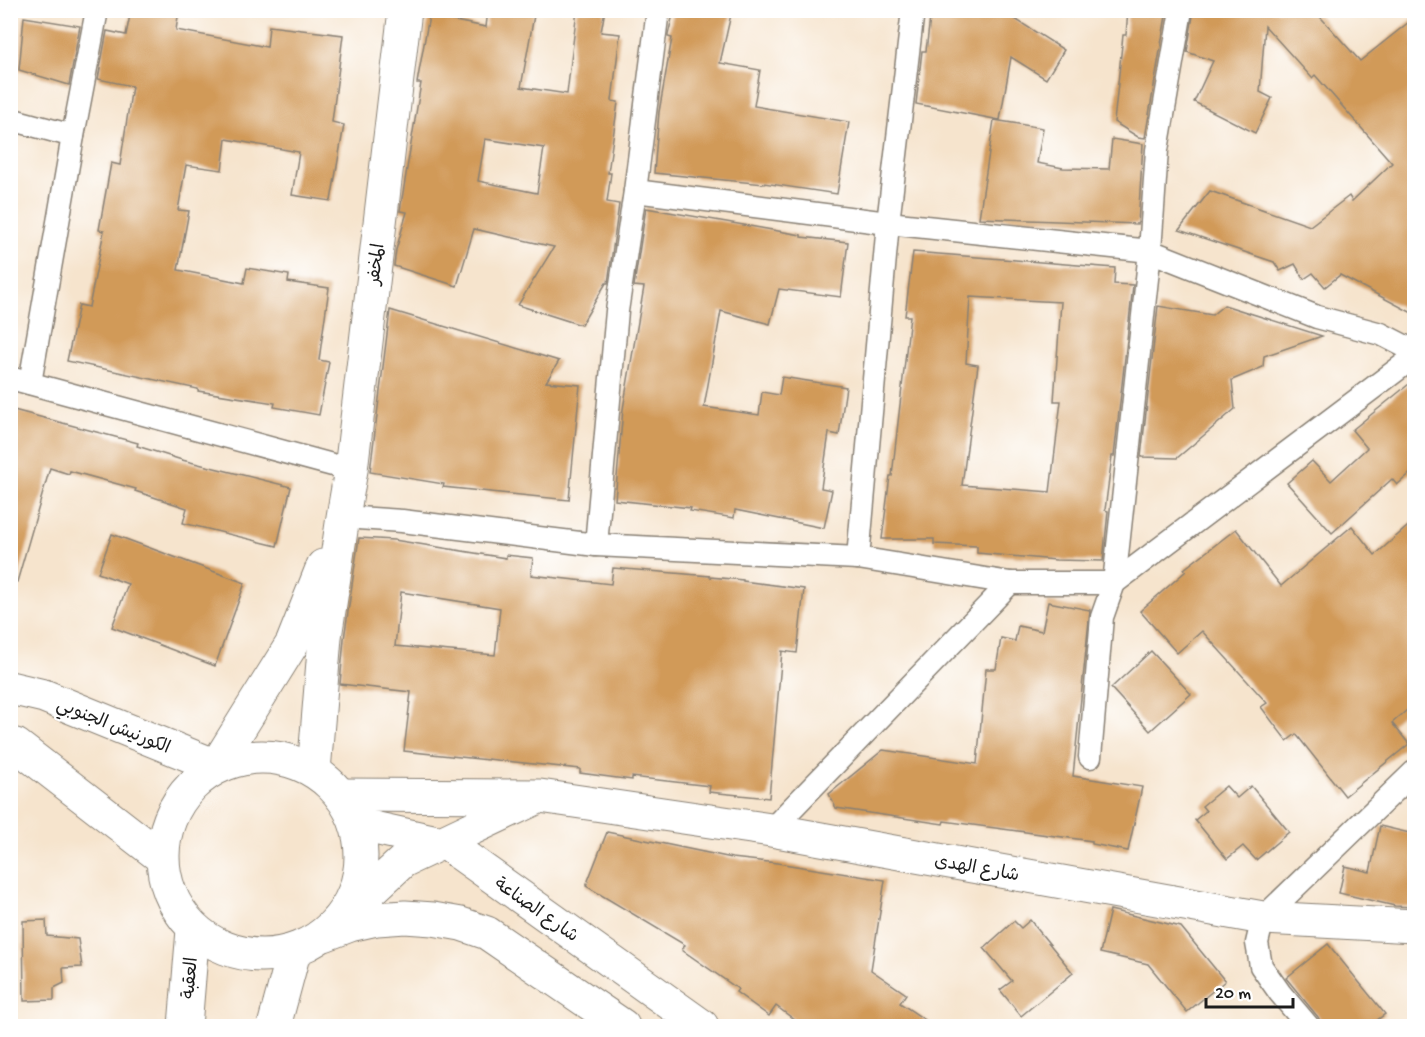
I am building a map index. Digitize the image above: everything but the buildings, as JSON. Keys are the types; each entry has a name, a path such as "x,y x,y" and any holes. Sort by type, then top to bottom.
{"street":[{"path":"97,10 73,136 20,381 351,470"},
{"name":"المخفر","path":"343,517 351,470 405,10"},
{"path":"596,545 617,311 658,10"},
{"path":"858,558 888,223 913,10"},
{"path":"1090,757 1102,617 1114,583 1150,251 1157,150 1181,10"},
{"path":"10,119 73,136"},
{"path":"635,191 888,223 1150,251 1317,316 1381,334 1414,351"},
{"path":"343,517 402,520 596,545 858,558 1010,584 1114,583 1414,357"},
{"path":"343,517 292,644 216,766 188,787 167,822 161,857 172,902 193,930 216,946 249,957 294,952 324,935 350,925 377,920 405,917 433,918 461,924 487,933 623,1026"},
{"path":"314,771 326,637 343,517"},
{"path":"771,830 1010,584"},
{"name":"الكورنيش الجنوبي","path":"10,688 44,696 216,766"},
{"path":"10,744 16,745 161,857"},
{"path":"216,766 256,756 291,760 314,771 340,795 356,824 362,858 355,893 347,909 324,935"},
{"path":"1308,1026 1261,966 1257,943 1263,918 1414,772"},
{"name":"شارع الهدى","path":"340,795 540,796 771,830 1263,918 1414,926"},
{"path":"324,935 403,861 540,796"},
{"name":"شارع الصناعة","path":"356,824 451,847 702,1026"},
{"name":"العقبة","path":"185,1026 193,930"},
{"path":"274,1026 294,952"}]}
